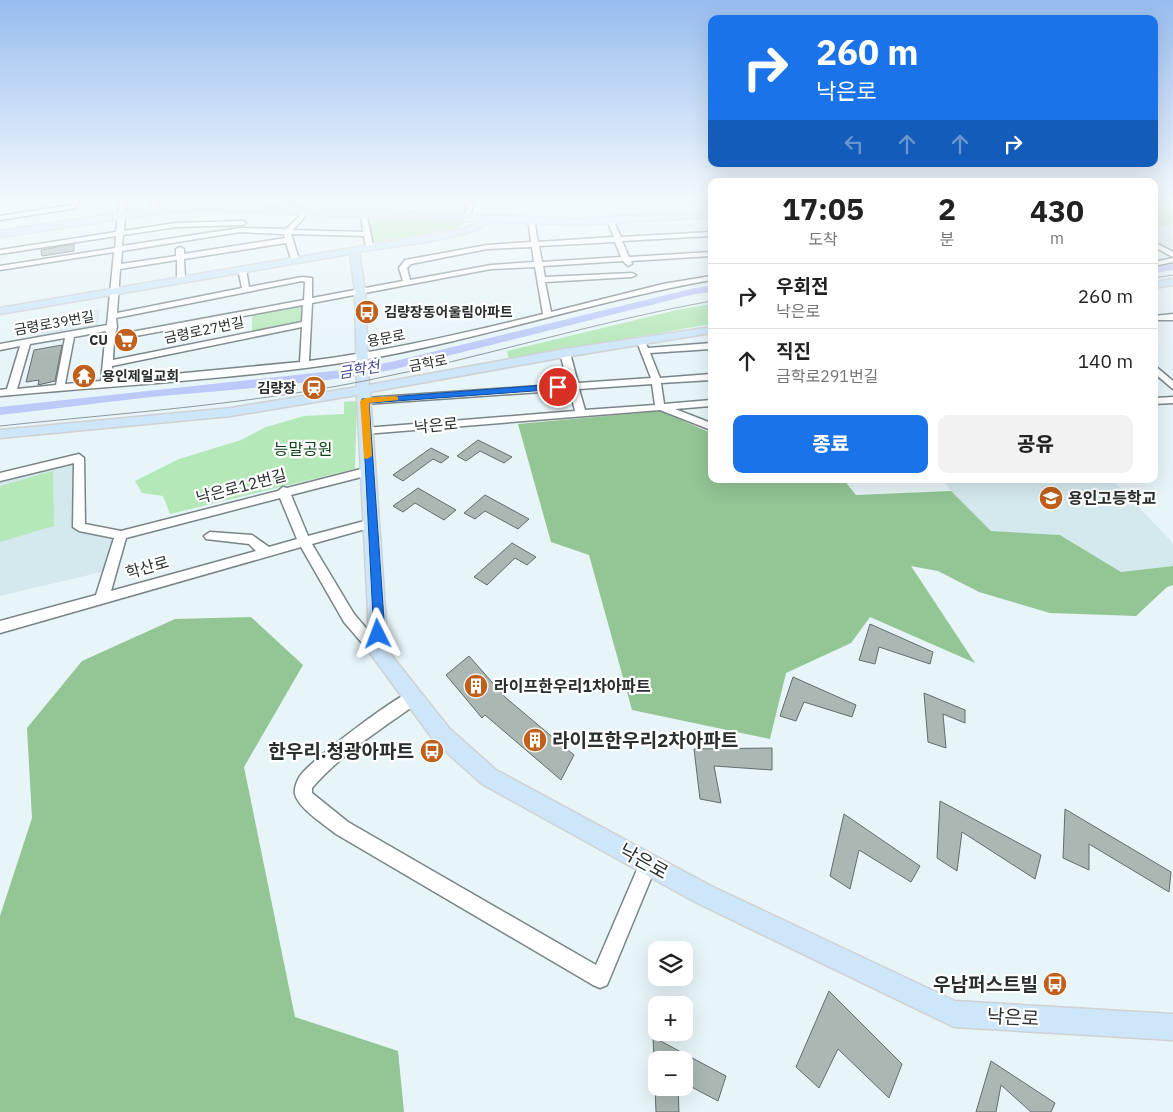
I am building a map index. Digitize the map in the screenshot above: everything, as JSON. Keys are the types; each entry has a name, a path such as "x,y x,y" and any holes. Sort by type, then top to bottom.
{"main road":[{"path":"0,311 337,252"},
{"path":"354,252 360,291 361,358 379,653"},
{"path":"1158,285 1172,283"},
{"name":"금학로","path":"0,434 231,412 364,396 565,353 643,347 708,331"},
{"name":"낙은로","path":"379,653 442,735 489,776 704,894 954,1014 1173,1027"}],"street":[{"path":"0,268 106,252"},
{"name":"금령로39번길","path":"106,383 112,338 119,252"},
{"path":"180,252 181,280"},
{"path":"118,266 208,252"},
{"path":"293,252 295,259"},
{"path":"407,283 403,268 408,262 461,252"},
{"path":"537,252 547,316"},
{"path":"623,252 639,293"},
{"path":"307,301 491,267 708,254"},
{"path":"1158,263 1173,260"},
{"name":"금령로27번길","path":"242,269 246,290"},
{"path":"541,280 632,275"},
{"name":"금령로27번길","path":"114,316 302,279 309,280 304,364"},
{"name":"용문로","path":"0,393 361,358 448,340 639,293 708,279"},
{"name":"금령로27번길","path":"112,338 307,301"},
{"path":"1158,318 1173,316"},
{"name":"금령로27번길","path":"109,364 306,324"},
{"name":"금령로39번길","path":"0,347 113,327"},
{"path":"60,387 70,334"},
{"path":"11,392 26,342"},
{"path":"708,346 643,347 656,380 660,406 708,426"},
{"path":"565,353 581,413"},
{"path":"1158,374 1173,386"},
{"name":"낙은로","path":"364,396 527,389 708,376"},
{"path":"1158,401 1173,400"},
{"name":"낙은로","path":"365,431 708,403"},
{"path":"0,477 79,458 79,527 121,535 102,598"},
{"name":"낙은로12번길","path":"121,535 369,471"},
{"path":"283,492 304,541 349,618 379,653"},
{"name":"학산로","path":"0,627 372,522"},
{"path":"210,536 252,540 266,552"},
{"path":"414,698 342,748 306,782 303,789 304,797 342,828 600,978 648,864"}],"shaded area":[{"path":"100,309 98,327 35,338 40,320"},
{"path":"74,462 75,529 116,537 106,571 0,596 0,480"},
{"path":"945,483 1116,483 1171,541 1173,545 1173,566 1121,572 1060,535 991,531 957,499"}],"green space":[{"path":"303,303 301,323 252,333 252,313"},
{"path":"708,305 708,325 509,359 507,351 677,310"},
{"name":"능말공원","path":"357,401 355,469 170,514 163,496 142,493 135,481 179,459 241,440 266,427 304,416 344,414 344,402"},
{"path":"660,411 708,432 708,483 846,483 856,495 951,491 991,531 1060,535 1121,572 1173,566 1173,585 1167,587 1136,616 1050,613 979,592 938,571 911,566 975,663 870,617 851,643 786,673 770,739 632,710 589,555 551,542 518,424"},
{"path":"53,471 54,526 0,542 0,486"},
{"path":"251,617 303,665 244,767 295,1017 398,1051 404,1112 0,1112 0,916 32,818 27,728 82,661 175,619"}],"building":[{"path":"41,252 68,252 42,256"},
{"path":"62,345 55,381 38,385 39,380 26,382 34,350"},
{"path":"478,440 512,457 504,463 480,451 466,461 457,456"},
{"path":"431,448 449,457 441,463 433,459 403,481 393,475"},
{"path":"418,488 456,510 444,520 415,503 403,512 393,506"},
{"path":"485,495 529,519 518,529 485,511 475,519 464,513"},
{"path":"512,543 536,557 527,565 515,558 487,585 474,577"},
{"path":"870,624 933,652 930,664 879,647 875,664 859,660"},
{"path":"469,656 506,698 574,755 561,780 485,715 482,718 446,675"},
{"path":"793,677 856,705 852,717 804,702 796,721 780,716"},
{"path":"924,693 965,710 965,723 943,714 946,748 928,742"},
{"path":"772,748 772,770 714,766 721,803 700,799 694,749"},
{"path":"940,801 1041,855 1035,879 962,832 957,871 937,858"},
{"path":"1065,809 1171,872 1169,892 1089,844 1089,870 1063,858"},
{"path":"844,814 920,866 911,882 859,850 850,889 830,876"},
{"path":"829,991 902,1064 889,1098 838,1049 819,1088 796,1067"},
{"path":"653,1041 660,1041 679,1051 654,1051"},
{"path":"693,1058 726,1076 718,1101 693,1088"},
{"path":"991,1061 1055,1103 1051,1112 1031,1112 1001,1085 996,1112 976,1112"},
{"path":"655,1096 678,1096 679,1112 656,1112"}],"waterway":[{"name":"금학천","path":"1158,269 1173,267"},
{"name":"금학천","path":"0,411 352,373 391,366 708,289"}],"tram line":[{"path":"1158,277 1173,275"},
{"path":"0,426 182,408 319,389 408,372 624,319 708,302"}],"slow traffic":[{"path":"367,456 365,401 395,399"}],"place":[{"name":"김량장동어울림아파트","path":"367,312"},
{"name":"CU","path":"126,340"},
{"name":"용인제일교회","path":"84,376"},
{"name":"김량장","path":"314,388"},
{"name":"용인고등학교","path":"1051,498"},
{"name":"라이프한우리1차아파트","path":"476,686"},
{"name":"라이프한우리2차아파트","path":"535,740"},
{"name":"한우리.청광아파트","path":"432,751"},
{"name":"우남퍼스트빌","path":"1055,984"}],"route":[{"path":"378,634 365,431 365,401 558,387"}]}
